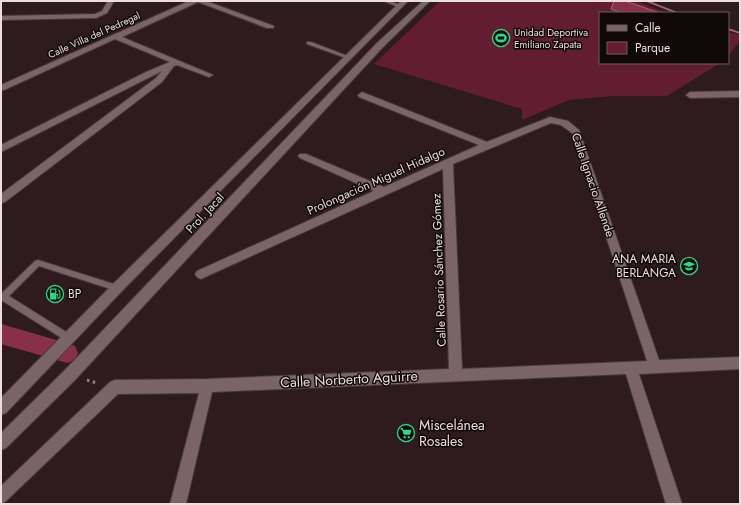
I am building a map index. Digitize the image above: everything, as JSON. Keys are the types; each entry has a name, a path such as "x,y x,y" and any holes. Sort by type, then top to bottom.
{"street":[{"path":"1,18 96,16 105,12 111,1"},
{"name":"Calle Villa del Pedregal","path":"1,88 195,1"},
{"path":"200,1 270,26"},
{"name":"Prol. Jacal","path":"1,443 70,375 380,45 427,1"},
{"name":"Prol. Jacal","path":"1,408 117,288 403,3"},
{"path":"116,37 173,64 209,75"},
{"path":"366,40 380,45"},
{"path":"1,149 149,74 173,64"},
{"path":"1,199 159,80 173,64"},
{"path":"690,94 740,94"},
{"path":"362,95 487,146"},
{"name":"Prolongación Miguel Hidalgo","path":"201,274 487,146 550,120 564,122"},
{"name":"Calle Ignacio Allende","path":"564,122 572,126 576,132 655,366"},
{"path":"303,156 385,192"},
{"name":"Calle Rosario Sánchez Gómez","path":"448,164 456,374"},
{"name":"Calle Norberto Aguirre","path":"115,388 207,386 456,374 740,363"},
{"path":"631,368 674,504"},
{"path":"178,504 207,386"},
{"path":"1,496 115,388"}],"lane":[{"path":"386,1 403,3"},
{"path":"309,43 348,57"},
{"path":"68,338 3,297 38,264 117,288"}],"path":[{"path":"70,375 115,388"}],"green space":[{"name":"Unidad Deportiva Emiliano Zapata","path":"440,1 636,1 665,12 599,12 599,64 718,64 667,96 612,96 569,100 522,120 522,109 374,64"},
{"path":"729,32 740,35 740,41 729,55"}],"shaded area":[{"path":"614,1 625,1 657,12 618,12 611,9"}],"waterway":[{"path":"646,1 675,12"},
{"path":"729,29 740,33"},
{"path":"1,334 67,353"}],"place":[{"name":"Unidad Deportiva Emiliano Zapata","path":"501,38"},
{"name":"ANA MARIA BERLANGA","path":"689,266"},
{"name":"BP","path":"55,294"},
{"name":"Miscelánea Rosales","path":"406,433"}]}
